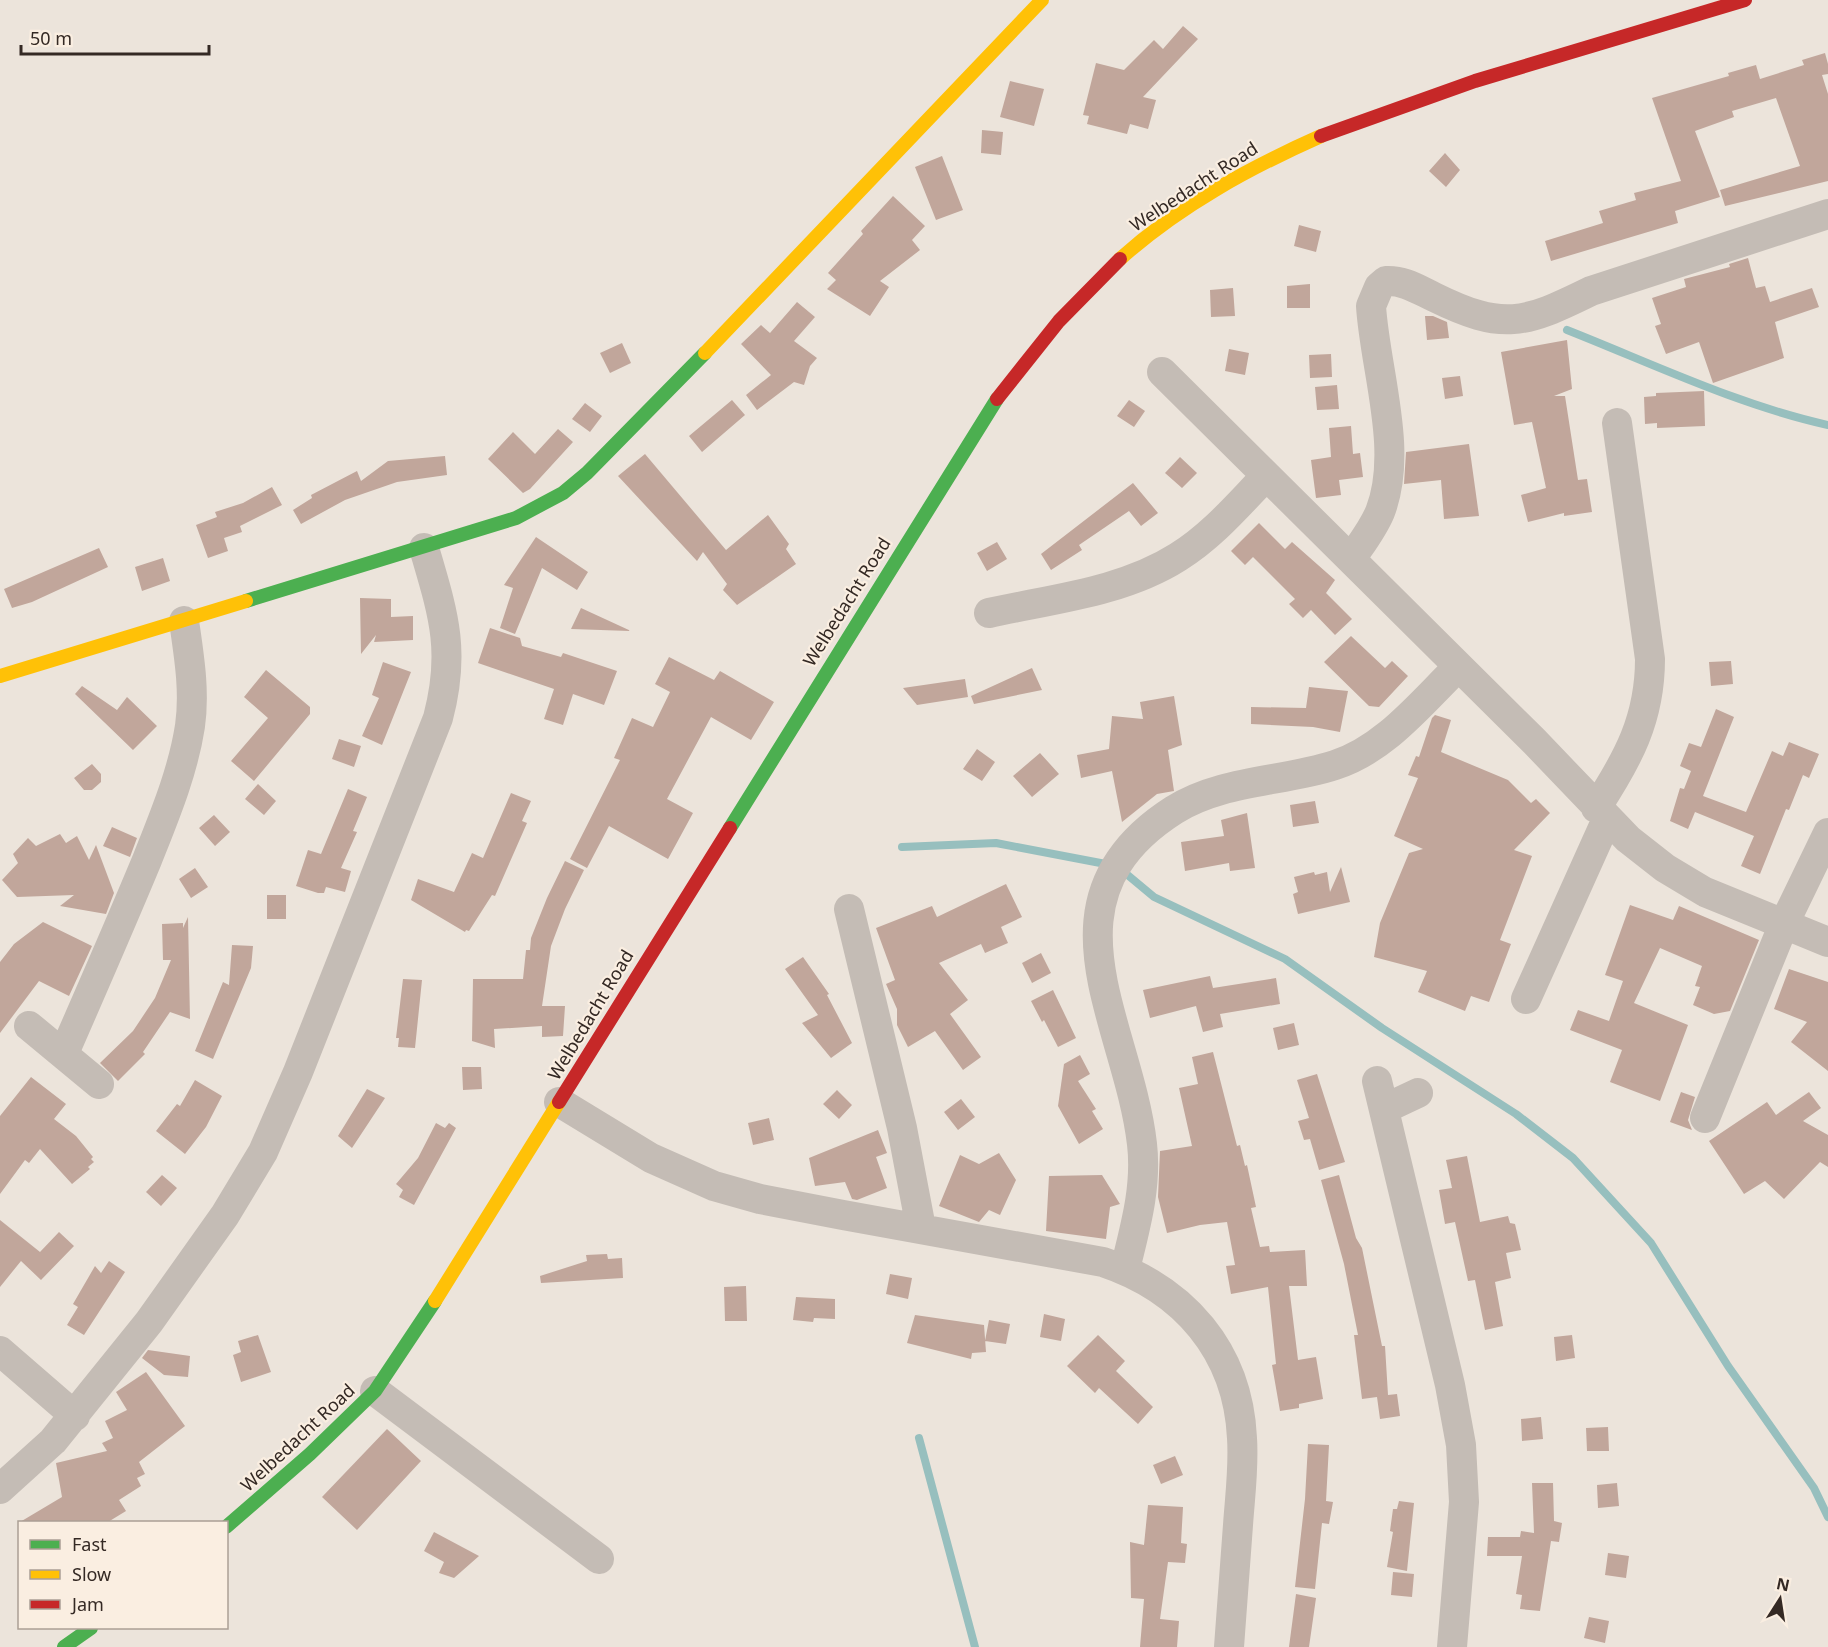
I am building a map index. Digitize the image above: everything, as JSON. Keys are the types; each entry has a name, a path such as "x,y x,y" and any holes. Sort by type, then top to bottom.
{"street":[{"path":"0,676 184,621 280,589 424,548 516,518 563,493 587,473 1042,0"},
{"name":"Welbedacht Road","path":"228,1525 310,1455 375,1391 430,1310 996,400 1045,335 1104,273 1163,224 1213,192 1277,156 1341,127 1458,86 1745,0"},
{"path":"1351,559 1370,532 1380,510 1389,472 1388,439 1371,306 1379,287 1386,281 1404,283 1464,310 1499,321 1517,320 1564,304 1591,291 1828,214"},
{"path":"1162,372 1637,846 1684,881 1783,926 1828,942"},
{"path":"1526,999 1602,813 1640,729 1648,702 1650,659 1617,423"},
{"path":"989,613 1121,583 1148,574 1198,543 1266,476"},
{"path":"0,1489 52,1441 75,1416 149,1322 225,1215 263,1152 392,838 438,718 447,679 447,633 424,548"},
{"path":"64,1053 121,923 166,812 179,770 190,727 192,702 184,621"},
{"path":"1125,1269 1141,1202 1143,1158 1138,1123 1097,946 1099,910 1115,869 1132,846 1156,823 1187,803 1215,792 1336,765 1373,747 1458,667"},
{"path":"1705,1118 1783,926 1828,833"},
{"path":"849,909 903,1128 921,1228"},
{"path":"29,1026 99,1084"},
{"path":"1418,1094 1381,1095 1450,1385 1461,1445 1464,1523 1452,1647"},
{"path":"560,1102 651,1158 714,1186 771,1201 1103,1262 1125,1269 1179,1302 1219,1350 1233,1388 1242,1436 1243,1457 1228,1647"},
{"path":"0,1351 75,1416"},
{"path":"375,1391 599,1559"},
{"path":"64,1647 90,1629"}],"building":[{"path":"1183,26 1198,39 1143,97 1156,100 1148,129 1130,124 1127,134 1087,124 1089,116 1083,115 1096,63 1124,70 1154,40 1163,49"},
{"path":"1825,53 1828,74 1822,75 1828,94 1828,181 1725,206 1720,190 1800,166 1776,98 1732,111 1734,117 1695,131 1720,197 1675,211 1678,223 1551,261 1545,241 1603,223 1599,211 1636,200 1634,193 1681,181 1652,98 1729,76 1728,73 1756,65 1760,79 1804,65 1802,60"},
{"path":"1010,81 1044,89 1034,126 1000,117"},
{"path":"982,130 1003,132 1001,155 981,153"},
{"path":"1445,153 1460,170 1446,187 1429,171"},
{"path":"942,156 963,210 936,220 915,167"},
{"path":"893,196 925,226 912,240 920,250 880,281 889,287 870,316 827,289 836,280 828,273 863,234 861,231"},
{"path":"1299,225 1321,231 1316,252 1294,246"},
{"path":"1748,258 1756,288 1765,286 1770,302 1812,288 1819,307 1775,322 1784,358 1713,383 1699,342 1666,354 1655,326 1661,324 1652,298 1686,287 1684,279 1730,267 1729,264"},
{"path":"1310,284 1310,308 1287,308 1287,286"},
{"path":"1233,288 1235,316 1211,317 1210,290"},
{"path":"797,302 815,317 794,341 817,358 810,366 804,385 794,382 757,410 746,395 771,375 741,344 761,325 770,333"},
{"path":"1425,316 1433,316 1447,322 1449,338 1427,340"},
{"path":"1567,340 1572,389 1554,396 1565,396 1578,480 1587,479 1592,512 1564,516 1564,513 1528,522 1521,495 1546,488 1532,422 1514,425 1501,352"},
{"path":"622,343 631,363 610,373 600,353"},
{"path":"1229,349 1249,353 1245,375 1225,371"},
{"path":"1331,354 1332,377 1310,378 1309,355"},
{"path":"1460,376 1463,396 1445,399 1442,378"},
{"path":"1337,385 1339,409 1317,410 1315,387"},
{"path":"1704,391 1705,426 1657,428 1657,423 1645,424 1644,397 1656,396 1656,393"},
{"path":"732,400 745,415 702,452 689,436"},
{"path":"1129,400 1145,411 1134,427 1117,416"},
{"path":"585,403 602,416 590,432 572,419"},
{"path":"1351,426 1353,454 1360,453 1363,477 1339,480 1341,495 1316,498 1311,460 1331,457 1329,428"},
{"path":"558,429 573,442 530,489 523,493 488,459 513,432 535,454"},
{"path":"1469,444 1479,516 1444,519 1441,480 1404,484 1406,452"},
{"path":"645,454 726,550 768,515 789,544 786,549 796,564 737,605 723,590 727,584 703,552 697,561 618,476"},
{"path":"445,456 447,475 397,482 345,500 301,524 293,510 312,498 311,495 357,471 361,481 388,461"},
{"path":"1180,457 1197,473 1182,488 1165,473"},
{"path":"1133,483 1158,513 1141,526 1129,511 1079,545 1082,550 1051,570 1041,554"},
{"path":"272,487 282,505 240,526 242,532 224,538 228,551 208,558 196,525 217,517 215,512 243,503"},
{"path":"1259,523 1285,549 1292,542 1335,580 1326,593 1352,619 1335,635 1311,610 1303,618 1289,604 1295,599 1253,557 1245,565 1231,551"},
{"path":"536,537 588,572 577,590 542,568 515,634 500,628 513,588 504,585"},
{"path":"997,542 1007,559 987,571 977,553"},
{"path":"99,548 108,567 32,602 12,608 4,589"},
{"path":"163,558 170,581 142,591 135,567"},
{"path":"360,598 391,599 391,617 413,616 413,640 374,642 376,635 361,654"},
{"path":"581,608 631,631 571,629"},
{"path":"490,628 520,638 522,646 561,657 563,653 617,671 604,705 573,694 563,725 544,719 554,689 478,663"},
{"path":"1351,636 1385,668 1392,661 1408,676 1379,707 1369,706 1324,662"},
{"path":"669,657 714,680 720,671 774,702 751,740 711,717 667,799 693,813 668,859 609,826 587,868 570,859 620,760 614,758 632,718 653,727 670,692 655,684"},
{"path":"1731,661 1733,684 1711,686 1709,662"},
{"path":"383,662 411,672 382,745 362,736 379,698 372,695"},
{"path":"1032,668 1042,690 974,704 971,696"},
{"path":"266,670 310,707 310,714 254,781 231,761 268,718 244,697"},
{"path":"965,679 968,697 917,705 903,688"},
{"path":"82,686 117,710 127,697 157,726 133,750 75,694"},
{"path":"1309,687 1348,691 1340,732 1313,727 1251,724 1251,707 1306,708"},
{"path":"1174,696 1182,745 1168,750 1174,791 1157,794 1122,822 1112,771 1081,778 1077,755 1109,749 1112,716 1143,719 1140,702"},
{"path":"1716,709 1734,717 1703,796 1746,812 1772,751 1783,756 1789,742 1819,754 1809,778 1803,775 1789,810 1786,809 1760,874 1741,866 1754,836 1695,812 1688,829 1670,821 1680,788 1684,789 1691,771 1680,766 1689,743 1701,747"},
{"path":"1435,715 1451,720 1441,752 1508,780 1531,803 1536,799 1550,813 1514,850 1532,856 1500,940 1511,944 1489,1002 1471,996 1465,1011 1418,992 1427,971 1374,957 1380,923 1409,853 1423,849 1394,836 1418,778 1408,775 1416,756 1419,757"},
{"path":"339,739 361,746 354,767 332,759"},
{"path":"977,749 995,762 982,781 963,769"},
{"path":"1040,753 1059,774 1032,797 1013,776"},
{"path":"92,764 101,774 101,782 92,790 84,790 74,778"},
{"path":"258,784 276,801 264,815 245,799"},
{"path":"348,789 367,797 353,831 357,832 341,868 351,871 345,892 326,887 324,893 318,893 296,886 308,850 321,854"},
{"path":"511,793 531,801 522,821 527,823 495,896 492,895 469,931 465,932 411,900 418,879 454,892 472,853 483,858"},
{"path":"1315,801 1319,823 1293,827 1290,805"},
{"path":"1247,813 1255,868 1230,871 1229,863 1185,871 1181,842 1224,836 1221,820"},
{"path":"214,815 230,832 215,846 199,828"},
{"path":"112,827 137,838 130,857 103,846"},
{"path":"60,834 66,843 77,836 89,860 96,845 114,893 106,914 60,906 74,895 17,897 2,880 18,863 13,854 28,838 36,846"},
{"path":"565,861 584,870 565,909 551,946 542,1006 565,1006 563,1036 542,1037 542,1026 494,1029 495,1048 472,1041 473,979 523,979 526,950 530,950 531,938"},
{"path":"1341,867 1350,902 1298,914 1293,894 1298,892 1294,877 1314,872 1315,875 1327,872 1330,892"},
{"path":"195,868 208,887 191,898 179,879"},
{"path":"1006,884 1022,917 1001,927 1008,943 985,953 981,944 939,963 968,1000 950,1014 981,1057 963,1070 935,1031 908,1047 897,1025 897,1009 886,984 895,980 876,928 932,906 937,917"},
{"path":"267,895 286,895 286,919 267,919"},
{"path":"1630,905 1673,920 1679,906 1759,940 1730,1011 1714,1014 1693,1005 1700,987 1695,986 1702,966 1660,948 1634,1003 1688,1025 1660,1101 1610,1082 1622,1050 1570,1030 1578,1010 1609,1021 1623,981 1605,975"},
{"path":"188,917 190,1019 170,1012 143,1052 145,1054 118,1081 100,1063 133,1031 155,998 171,960 163,960 162,924 183,923 183,928"},
{"path":"43,922 92,946 69,996 39,981 0,1033 0,962 14,944"},
{"path":"232,945 253,946 251,968 213,1059 195,1051 223,982 229,985"},
{"path":"1041,953 1051,973 1032,983 1022,963"},
{"path":"803,957 829,994 827,995 852,1043 831,1058 802,1023 818,1015 785,969"},
{"path":"1789,969 1828,982 1828,1071 1791,1042 1807,1022 1774,1009"},
{"path":"1210,976 1213,988 1276,978 1280,1004 1220,1014 1223,1027 1203,1032 1196,1006 1150,1018 1143,990"},
{"path":"403,979 422,980 415,1048 398,1047 399,1038 396,1038"},
{"path":"1053,990 1076,1038 1058,1047 1031,1001"},
{"path":"1294,1023 1299,1045 1278,1050 1273,1028"},
{"path":"1213,1052 1237,1146 1240,1145 1245,1166 1247,1165 1256,1207 1251,1208 1260,1247 1269,1246 1270,1252 1305,1250 1307,1286 1289,1286 1298,1360 1316,1357 1323,1399 1299,1404 1299,1408 1280,1411 1272,1365 1276,1364 1268,1287 1231,1294 1226,1266 1235,1265 1227,1222 1200,1225 1167,1233 1158,1197 1160,1151 1192,1146 1179,1088 1198,1084 1192,1057"},
{"path":"1080,1055 1090,1074 1078,1081 1096,1109 1092,1111 1103,1129 1079,1144 1058,1106 1064,1064"},
{"path":"462,1067 481,1067 482,1089 463,1090"},
{"path":"1317,1074 1345,1162 1319,1170 1310,1139 1304,1140 1298,1121 1309,1118 1297,1080"},
{"path":"31,1077 66,1104 54,1119 76,1136 93,1157 91,1159 94,1162 88,1167 90,1169 72,1184 40,1149 29,1163 25,1160 0,1194 0,1116"},
{"path":"195,1080 222,1096 206,1127 185,1154 156,1131 177,1104 180,1106"},
{"path":"367,1089 385,1098 352,1148 338,1136"},
{"path":"837,1090 852,1105 839,1119 823,1104"},
{"path":"1681,1092 1695,1097 1688,1120 1692,1130 1670,1122"},
{"path":"1809,1092 1821,1108 1803,1121 1828,1135 1828,1167 1820,1162 1784,1199 1765,1181 1744,1194 1709,1141 1767,1102 1776,1115"},
{"path":"961,1099 975,1117 958,1130 944,1112"},
{"path":"769,1118 774,1140 753,1145 748,1123"},
{"path":"436,1123 445,1128 449,1123 456,1128 414,1205 399,1197 403,1190 396,1184 418,1158"},
{"path":"878,1130 887,1153 876,1157 887,1188 857,1200 852,1199 845,1182 815,1186 809,1158"},
{"path":"999,1153 1016,1180 1000,1215 989,1210 979,1222 939,1206 960,1155 979,1164"},
{"path":"1467,1156 1480,1222 1508,1216 1510,1223 1515,1224 1521,1250 1506,1253 1511,1278 1495,1282 1503,1326 1485,1330 1475,1280 1468,1281 1455,1222 1445,1224 1439,1190 1452,1188 1446,1160"},
{"path":"162,1175 177,1188 161,1206 146,1192"},
{"path":"1102,1175 1120,1204 1110,1207 1106,1239 1046,1231 1049,1176"},
{"path":"1339,1175 1356,1238 1362,1248 1382,1346 1385,1346 1388,1395 1397,1394 1400,1416 1380,1419 1377,1397 1362,1399 1354,1335 1358,1335 1344,1264 1321,1180"},
{"path":"0,1220 40,1252 59,1232 74,1246 41,1280 21,1261 0,1287"},
{"path":"607,1254 608,1259 622,1258 623,1278 541,1283 540,1276 587,1261 586,1255"},
{"path":"109,1261 125,1272 84,1335 67,1325 78,1307 73,1304 95,1266 101,1273"},
{"path":"890,1274 912,1278 908,1299 886,1294"},
{"path":"746,1286 747,1321 725,1321 724,1287"},
{"path":"796,1297 835,1299 835,1319 814,1318 813,1322 793,1320"},
{"path":"1044,1314 1065,1319 1061,1341 1040,1337"},
{"path":"915,1315 984,1325 986,1352 972,1353 971,1359 907,1343"},
{"path":"989,1320 1010,1324 1006,1344 985,1341"},
{"path":"258,1335 271,1372 241,1382 233,1355 241,1352 238,1341"},
{"path":"1098,1335 1125,1361 1116,1371 1153,1407 1138,1424 1099,1388 1095,1393 1067,1366"},
{"path":"1572,1335 1575,1358 1556,1361 1554,1337"},
{"path":"148,1350 190,1356 188,1377 164,1375 142,1358"},
{"path":"146,1372 185,1426 139,1462 145,1474 137,1478 141,1486 119,1500 126,1511 110,1521 22,1521 62,1497 56,1463 107,1451 102,1443 113,1438 105,1421 127,1410 116,1392"},
{"path":"1541,1417 1543,1439 1522,1441 1521,1419"},
{"path":"1608,1427 1609,1451 1587,1451 1586,1428"},
{"path":"387,1429 421,1461 357,1530 322,1497"},
{"path":"1308,1444 1329,1445 1326,1501 1333,1502 1329,1524 1322,1523 1315,1589 1295,1587 1305,1499"},
{"path":"1175,1456 1183,1475 1161,1484 1153,1465"},
{"path":"1532,1483 1553,1483 1554,1521 1562,1523 1559,1542 1551,1541 1540,1611 1520,1609 1522,1595 1516,1594 1522,1556 1487,1556 1488,1537 1520,1537 1521,1531 1534,1533"},
{"path":"1617,1483 1619,1506 1598,1508 1597,1485"},
{"path":"1399,1501 1414,1503 1407,1571 1387,1567 1393,1532 1390,1531 1393,1509 1397,1509"},
{"path":"1148,1505 1183,1507 1181,1543 1187,1544 1185,1563 1168,1562 1160,1619 1179,1621 1177,1647 1140,1647 1144,1599 1131,1598 1130,1542 1144,1545"},
{"path":"434,1532 479,1556 454,1578 439,1573 444,1562 424,1551"},
{"path":"1608,1553 1629,1556 1626,1578 1605,1575"},
{"path":"1393,1572 1414,1574 1412,1597 1391,1595"},
{"path":"1296,1594 1316,1598 1309,1647 1289,1647"},
{"path":"1589,1617 1609,1621 1605,1643 1584,1638"}],"waterway":[{"path":"1567,330 1729,395 1794,417 1828,425"},
{"path":"902,847 996,843 1111,865"},
{"path":"1124,872 1154,897 1285,959 1382,1028 1516,1114 1573,1158 1651,1243 1728,1366 1814,1488 1828,1517"},
{"path":"919,1438 975,1647"}],"traffic: fast":[{"path":"246,601 516,518 563,493 587,473 705,353"},
{"path":"730,828 997,399"},
{"path":"228,1525 310,1454 375,1391 435,1301"},
{"path":"64,1647 90,1629"}],"traffic: slow":[{"path":"705,353 1042,0"},
{"path":"1120,259 1191,205 1241,175 1321,136"},
{"path":"0,676 246,601"},
{"path":"435,1301 559,1102"}],"traffic: jam":[{"path":"1321,136 1475,81 1745,0"},
{"path":"997,399 1059,321 1120,259"},
{"path":"559,1102 730,828"}]}
